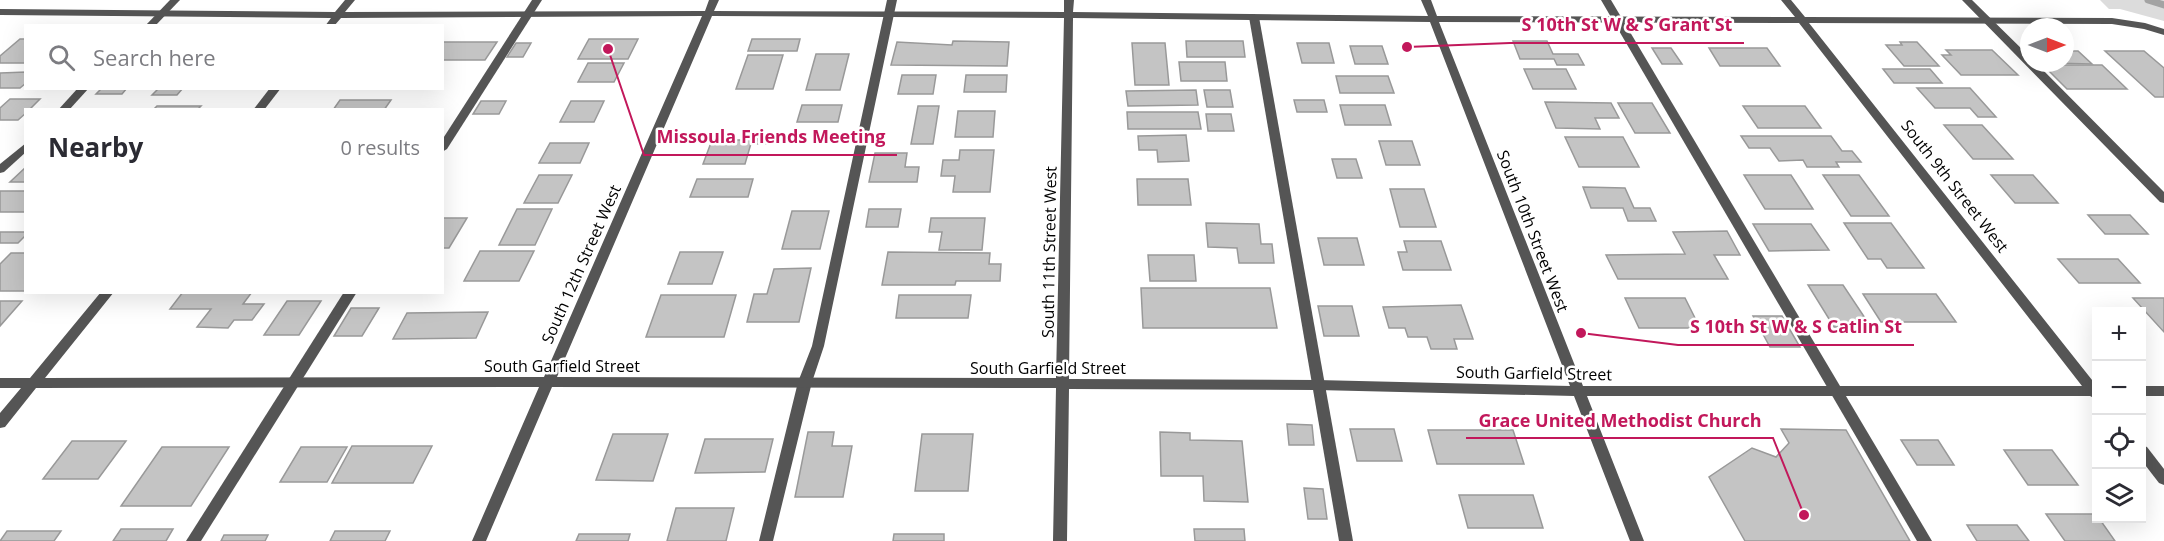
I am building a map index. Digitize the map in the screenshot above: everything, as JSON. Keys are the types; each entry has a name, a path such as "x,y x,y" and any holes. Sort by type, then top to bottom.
{"street":[{"path":"151,24 175,0"},
{"path":"330,24 350,0"},
{"path":"444,146 537,0"},
{"name":"South 12th Street West","path":"478,541 714,0"},
{"name":"South 11th Street West","path":"1060,541 1069,0"},
{"name":"South 10th Street West","path":"1426,0 1637,541"},
{"path":"1606,0 1925,541"},
{"name":"South 9th Street West","path":"1786,0 2092,387"},
{"path":"1967,0 2020,54"},
{"path":"0,12 709,13 891,6 1069,14 1254,17 2112,21 2145,26 2164,32"},
{"path":"766,541 805,382 818,346 891,6"},
{"path":"1254,17 1346,541"},
{"path":"2038,72 2164,199"},
{"path":"65,108 82,90"},
{"path":"260,108 274,90"},
{"path":"0,170 24,148"},
{"path":"0,423 106,294"},
{"path":"193,541 350,294"},
{"name":"South Garfield Street","path":"0,383 1064,383 1317,385 1578,391 2092,392"},
{"path":"2146,391 2164,391"},
{"path":"2146,456 2164,480"}],"shaded area":[{"path":"2100,0 2164,0 2164,21 2120,9 2109,9"}],"building":[{"path":"20,39 24,39 24,63 0,63 0,56"},
{"path":"589,39 638,39 628,59 578,59"},
{"path":"752,39 800,39 797,51 748,51"},
{"path":"953,41 1009,42 1007,66 891,65 897,42 952,45"},
{"path":"1186,41 1243,41 1245,57 1187,57"},
{"path":"1513,41 1547,41 1553,54 1578,54 1584,65 1557,65 1554,59 1520,59"},
{"path":"444,42 497,42 485,60 444,60"},
{"path":"1900,42 1917,42 1939,66 1904,66 1886,45 1902,45"},
{"path":"516,43 531,43 523,57 507,57"},
{"path":"1132,43 1165,43 1169,85 1135,85"},
{"path":"1297,43 1329,43 1334,63 1302,63"},
{"path":"1350,46 1382,46 1388,64 1355,64"},
{"path":"1652,48 1671,48 1682,64 1662,64"},
{"path":"1709,48 1767,48 1780,66 1720,66"},
{"path":"1946,50 1992,50 2018,75 1961,75 1942,55 1951,55"},
{"path":"2074,51 2078,51 2092,64 2074,64"},
{"path":"2105,51 2144,51 2164,68 2164,97 2155,97"},
{"path":"816,54 849,54 840,90 806,90"},
{"path":"748,55 783,55 773,89 736,89"},
{"path":"1179,62 1225,62 1227,81 1181,81"},
{"path":"588,63 624,63 614,82 578,82"},
{"path":"2074,65 2102,65 2127,89 2067,89 2050,72 2074,72"},
{"path":"1524,69 1566,69 1576,89 1533,89"},
{"path":"1883,69 1930,69 1942,83 1894,83"},
{"path":"24,72 24,85 20,88 0,88 0,73"},
{"path":"902,75 936,75 933,94 898,94"},
{"path":"966,75 1007,75 1006,92 964,92"},
{"path":"1336,76 1388,76 1394,93 1340,93"},
{"path":"1917,88 1970,88 1996,117 1978,117 1970,108 1935,108"},
{"path":"100,90 125,90 122,94 96,94"},
{"path":"157,90 181,90 177,95 152,95"},
{"path":"1196,90 1198,105 1128,106 1126,91"},
{"path":"1204,90 1230,90 1233,107 1207,107"},
{"path":"10,99 40,99 31,108 24,108 24,115 18,120 0,120 0,108"},
{"path":"340,100 391,100 385,108 334,108"},
{"path":"1294,100 1324,100 1327,112 1297,112"},
{"path":"481,101 506,101 499,114 473,114"},
{"path":"571,101 604,101 594,122 560,122"},
{"path":"1545,102 1611,103 1619,118 1595,118 1600,129 1556,128"},
{"path":"1618,103 1652,103 1670,133 1635,133"},
{"path":"802,105 842,105 838,122 797,122"},
{"path":"1340,105 1385,105 1391,125 1345,125"},
{"path":"157,106 201,106 199,108 155,108"},
{"path":"918,106 939,106 933,144 911,144"},
{"path":"1743,106 1805,106 1821,128 1758,128"},
{"path":"958,111 995,111 993,137 955,137"},
{"path":"1127,112 1198,112 1201,129 1128,129"},
{"path":"1206,114 1231,114 1234,131 1208,131"},
{"path":"1944,125 1982,125 2013,159 1973,159"},
{"path":"759,135 800,135 798,142 756,144"},
{"path":"1186,135 1189,161 1158,162 1157,150 1139,150 1138,136"},
{"path":"1741,136 1831,136 1842,151 1852,151 1861,162 1836,162 1839,167 1807,167 1803,160 1779,161 1770,148 1749,148"},
{"path":"1565,137 1623,137 1639,167 1579,167"},
{"path":"712,140 752,140 745,164 703,164"},
{"path":"1379,141 1412,141 1420,165 1386,165"},
{"path":"550,143 589,143 580,163 539,163"},
{"path":"960,150 994,150 990,192 953,192 955,176 941,176 943,160 959,160"},
{"path":"875,153 907,153 905,167 919,167 917,182 869,182"},
{"path":"1332,159 1356,159 1362,178 1337,178"},
{"path":"24,169 24,182 10,182"},
{"path":"539,175 572,175 558,203 524,203"},
{"path":"1744,175 1791,175 1813,209 1765,209"},
{"path":"1823,175 1859,175 1889,216 1851,216"},
{"path":"1991,175 2033,175 2058,203 2015,203"},
{"path":"697,179 753,179 748,197 690,197"},
{"path":"1137,179 1188,179 1191,205 1138,205"},
{"path":"1583,187 1625,188 1634,208 1650,208 1656,221 1628,221 1623,208 1591,208"},
{"path":"1390,189 1424,189 1436,227 1400,227"},
{"path":"0,191 24,191 24,212 0,212"},
{"path":"517,209 552,209 535,245 499,245"},
{"path":"869,209 901,209 898,227 866,227"},
{"path":"792,211 829,211 820,249 782,249"},
{"path":"2088,215 2130,215 2148,234 2105,234"},
{"path":"444,218 467,218 449,248 444,248"},
{"path":"931,218 985,218 982,250 939,250 942,232 929,232"},
{"path":"1206,223 1259,224 1261,244 1272,244 1274,263 1239,263 1237,248 1208,247"},
{"path":"1844,223 1891,223 1924,268 1887,268 1881,259 1868,259"},
{"path":"1753,224 1811,224 1829,250 1769,251"},
{"path":"1727,231 1740,255 1714,255 1728,279 1618,279 1606,255 1685,254 1673,232"},
{"path":"0,232 24,232 24,237 18,243 0,243"},
{"path":"1318,238 1357,238 1364,265 1324,265"},
{"path":"1404,241 1441,241 1451,270 1403,270 1398,252 1407,252"},
{"path":"480,251 534,251 519,281 464,281"},
{"path":"680,252 723,252 712,284 668,284"},
{"path":"888,252 990,253 989,264 1001,264 1000,281 956,281 955,285 882,285"},
{"path":"11,253 24,253 24,291 0,291 0,264"},
{"path":"1148,255 1194,255 1196,281 1150,281"},
{"path":"2058,259 2118,259 2140,283 2079,283"},
{"path":"811,268 799,322 747,322 754,294 767,294 774,269"},
{"path":"1808,285 1843,285 1871,327 1834,327"},
{"path":"1141,288 1270,288 1277,328 1143,328"},
{"path":"181,294 250,294 243,304 264,304 252,320 234,320 228,328 197,327 211,309 170,309"},
{"path":"1863,294 1936,294 1956,322 1881,322"},
{"path":"661,295 736,295 724,337 646,337"},
{"path":"899,295 971,295 968,318 896,318"},
{"path":"1625,298 1685,298 1700,328 1639,328"},
{"path":"2133,298 2164,298 2164,332 2146,312 2146,307 2141,307"},
{"path":"0,301 22,301 0,326"},
{"path":"287,301 321,301 299,335 264,335"},
{"path":"1461,305 1473,339 1454,339 1457,349 1431,349 1427,337 1408,337 1405,328 1389,328 1383,307"},
{"path":"1318,306 1352,306 1359,336 1324,336"},
{"path":"351,308 379,308 362,336 334,336"},
{"path":"488,312 476,338 393,339 407,313"},
{"path":"1753,316 1782,316 1800,347 1770,347"},
{"path":"1287,424 1312,425 1314,445 1289,445"},
{"path":"1350,429 1394,429 1402,461 1357,461"},
{"path":"1781,429 1846,430 1910,541 1745,541 1709,477 1752,448 1776,457 1789,443"},
{"path":"1428,430 1513,430 1524,464 1437,464"},
{"path":"808,432 834,432 832,446 852,446 843,497 795,497"},
{"path":"1160,432 1190,433 1190,440 1242,441 1248,502 1204,501 1203,476 1161,476"},
{"path":"613,434 668,434 653,481 596,480"},
{"path":"922,434 973,434 968,491 915,491"},
{"path":"705,439 773,439 765,472 695,473"},
{"path":"1901,440 1938,440 1954,465 1917,465"},
{"path":"72,441 126,441 98,479 43,479"},
{"path":"352,446 432,446 413,483 332,483"},
{"path":"162,447 229,447 191,506 121,506"},
{"path":"301,447 347,447 327,482 280,482"},
{"path":"2004,450 2052,450 2078,485 2028,485"},
{"path":"1304,488 1323,489 1327,519 1308,519"},
{"path":"1459,495 1533,495 1543,528 1468,528"},
{"path":"676,508 734,508 726,541 667,541"},
{"path":"2046,514 2092,514 2092,523 2102,523 2115,541 2065,541"},
{"path":"1967,525 2017,525 2029,541 1977,541"},
{"path":"121,529 173,529 166,541 113,541"},
{"path":"1194,529 1244,529 1245,541 1195,541"},
{"path":"7,531 61,531 54,541 0,541"},
{"path":"335,531 390,531 385,541 330,541"},
{"path":"579,534 630,534 628,541 576,541"},
{"path":"894,534 944,534 944,541 893,541"},
{"path":"224,535 268,535 265,541 221,541"}],"waterway":[{"path":"2148,0 2164,5"}],"place":[{"name":"S 10th St W & S Grant St","path":"1407,47"},
{"name":"Missoula Friends Meeting","path":"608,49"},
{"name":"S 10th St W & S Catlin St","path":"1581,333"},
{"name":"Grace United Methodist Church","path":"1804,515"}]}
